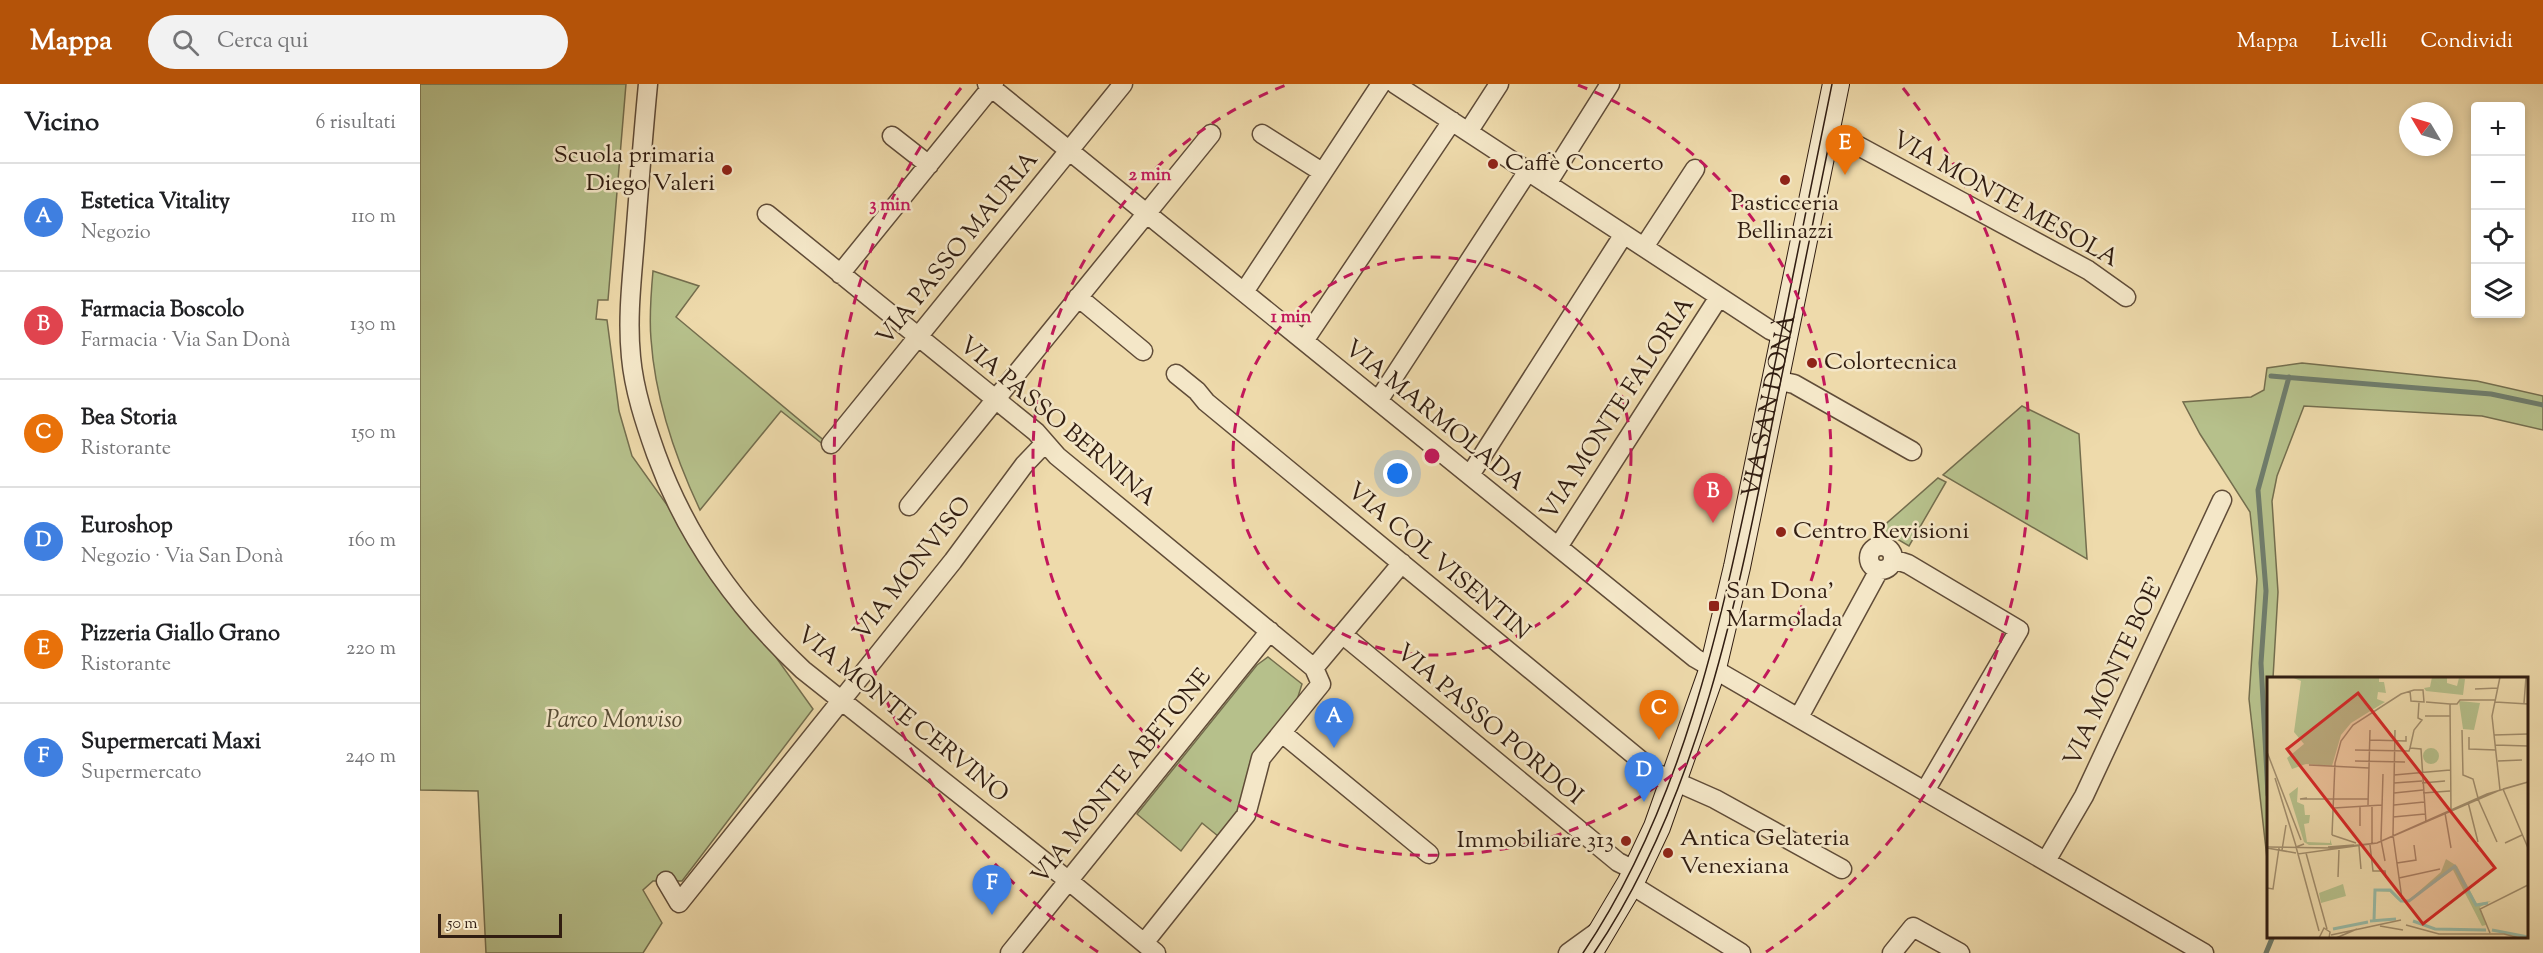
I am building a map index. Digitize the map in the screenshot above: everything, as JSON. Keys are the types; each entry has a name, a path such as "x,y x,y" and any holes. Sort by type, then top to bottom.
{"main road":[{"name":"VIA SAN DONÀ","path":"1589,953 1633,877 1657,827 1713,668 1735,578 1836,84"}],"street":[{"name":"VIA MONTE CERVINO","path":"648,84 630,325 635,382 649,435 682,515 714,570 734,597 779,648 840,700 1070,881 1150,948"},
{"name":"VIA PASSO MAURIA","path":"831,444 1123,84"},
{"path":"1244,292 1381,84"},
{"path":"1395,84 1719,297 1770,330 1784,336"},
{"path":"1468,132 1499,84"},
{"path":"1547,184 1610,84"},
{"name":"VIA MARMOLADA","path":"991,85 1557,547 1695,658 1713,668"},
{"path":"840,274 991,85"},
{"path":"1304,341 1452,121"},
{"path":"909,506 1211,134"},
{"path":"1262,135 1322,172"},
{"path":"892,136 928,165"},
{"name":"VIA MONTE MESOLA","path":"1825,137 1853,143 2088,270 2126,297"},
{"path":"1644,247 1695,169"},
{"path":"1378,401 1528,171"},
{"name":"VIA PASSO BERNINA","path":"767,214 1036,432 1057,456 1314,668"},
{"path":"1470,475 1624,234"},
{"path":"1078,297 1143,351"},
{"name":"VIA MONTE FALORIA","path":"1557,547 1719,297"},
{"name":"VIA COL VISENTIN","path":"1176,374 1197,391 1206,402 1656,773 1715,799 1842,869"},
{"path":"1775,381 1794,384 1912,451"},
{"name":"VIA MONVISO","path":"666,881 679,903 953,561 1024,465 1045,443"},
{"name":"VIA MONTE BOE'","path":"2046,861 2084,796 2222,500"},
{"path":"1150,948 1192,883 1246,815 1261,758 1322,684 1314,668 1402,563"},
{"path":"1799,717 1886,565 1908,564 2019,630 1925,791"},
{"name":"VIA MONTE ABETONE","path":"1010,953 1270,631"},
{"name":"VIA PASSO PORDOI","path":"1342,634 1618,862 1633,877 1741,953"},
{"path":"1713,668 2204,953"},
{"path":"1282,733 1429,854"},
{"path":"1568,953 1608,923"},
{"path":"1892,953 1912,927 1960,953"}],"green space":[{"name":"Parco Monviso","path":"420,84 626,84 608,300 598,300 596,319 607,320 619,411 632,456 813,709 682,881 653,881 643,890 662,923 643,953 486,953 478,791 420,790"},
{"path":"653,271 699,286 676,317 827,443 825,446 781,411 700,510 682,469 657,383 650,331"},
{"path":"2302,363 2477,381 2543,396 2543,430 2482,416 2304,406 2277,476 2272,501 2278,592 2273,677 2267,677 2267,858 2249,699 2257,579 2250,512 2200,434 2183,402 2251,397 2264,390 2267,368"},
{"path":"2022,406 2079,434 2087,559 1943,475"},
{"path":"1938,478 1946,482 1909,546 1880,529"},
{"path":"1268,657 1302,684 1296,703 1251,759 1239,810 1218,836 1202,823 1181,851 1137,814 1257,665"}],"waterway":[{"path":"2271,376 2491,394 2543,405"},
{"path":"2267,776 2261,663 2266,591 2258,490 2289,377"},
{"path":"2266,953 2272,938"}],"tram line":[{"path":"1583,953 1618,895 1648,835 1673,773 1713,644 1744,513 1832,84"},
{"path":"1594,953 1630,893 1661,830 1687,764 1709,695 1745,556 1831,134"}],"place":[{"name":"Caffè Concerto","path":"1493,164"},
{"name":"Scuola primaria Diego Valeri","path":"727,170"},
{"name":"Pizzeria Giallo Grano","path":"1845,175"},
{"name":"Pasticceria Bellinazzi","path":"1785,180"},
{"name":"Colortecnica","path":"1812,363"},
{"name":"Farmacia Boscolo","path":"1713,523"},
{"name":"Centro Revisioni","path":"1781,532"},
{"name":"San Dona' Marmolada","path":"1714,606"},
{"name":"Bea Storia","path":"1659,740"},
{"name":"Estetica Vitality","path":"1334,748"},
{"name":"Euroshop","path":"1644,802"},
{"name":"Immobiliare 313","path":"1626,841"},
{"name":"Antica Gelateria Venexiana","path":"1668,853"},
{"name":"Supermercati Maxi","path":"992,915"}]}
